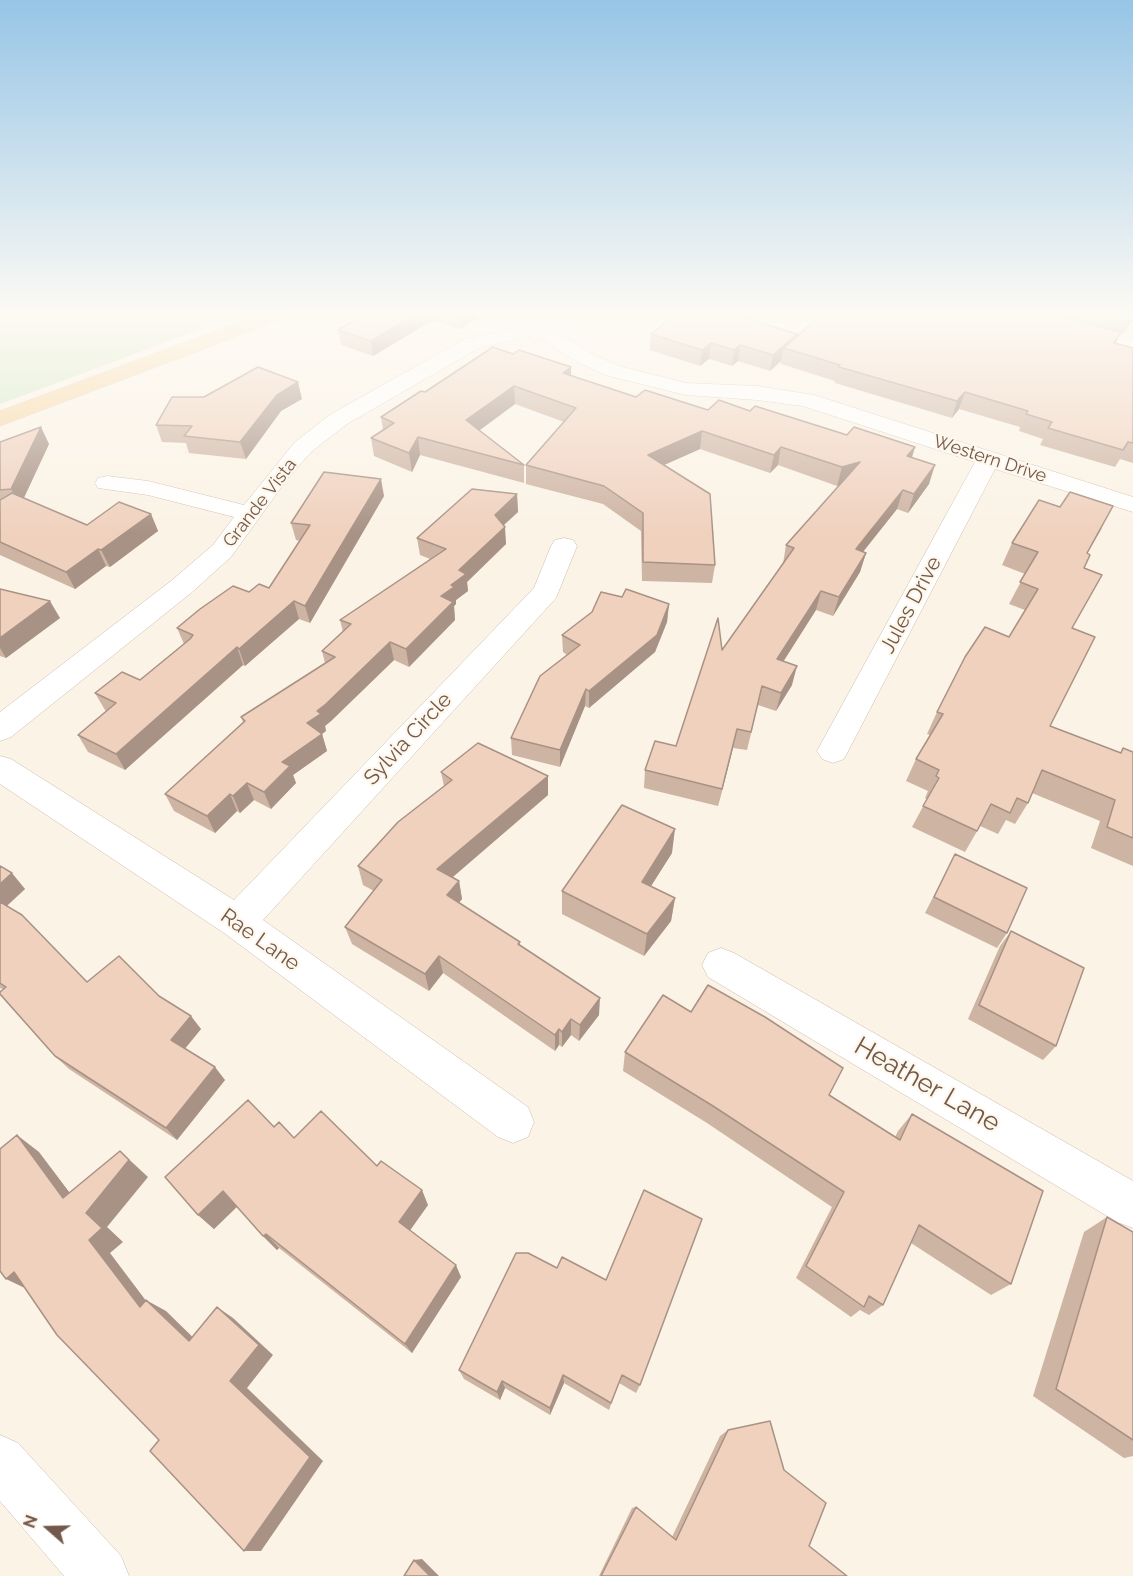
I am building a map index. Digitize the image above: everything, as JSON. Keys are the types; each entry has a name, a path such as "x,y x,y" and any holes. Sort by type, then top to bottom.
{"main road":[{"path":"0,419 89,386"}],"street":[{"name":"Grande Vista","path":"0,729 182,587 222,551 280,473 303,447 339,419 396,386"},
{"name":"Western Drive","path":"675,386 806,400 1133,505"},
{"name":"Jules Drive","path":"833,751 989,458"},
{"path":"106,483 148,488 251,514"},
{"name":"Sylvia Circle","path":"237,922 546,592 564,546"},
{"name":"Rae Lane","path":"0,768 237,922 513,1122"},
{"name":"Heather Lane","path":"721,964 1133,1206"},
{"path":"0,1461 101,1576"}],"green space":[{"path":"0,386 50,386 0,404"}],"building":[{"path":"225,386 292,386 277,395 240,442 184,436 192,426 156,425 172,397 204,397"},
{"path":"435,386 601,386 636,397 645,390 708,410 719,400 750,411 755,406 847,435 854,427 915,447 907,456 935,465 914,494 903,490 856,549 866,553 839,597 821,591 777,659 797,666 781,693 762,686 751,732 737,729 722,789 645,770 655,741 676,746 718,618 722,650 794,548 786,545 860,462 842,467 781,447 774,455 702,431 648,455 710,494 715,565 643,562 643,513 604,486 526,465 576,408 514,386 466,420 524,465 418,437 409,453 371,438 394,423 381,417 421,391 425,392"},
{"path":"903,386 1133,386 1133,443 1128,442 1123,450 1048,428 1052,422 1026,414 1028,411 965,392 957,401"},
{"path":"41,427 11,489 0,490 0,442"},
{"path":"324,472 381,479 305,606 294,601 239,649 237,647 116,754 78,735 116,703 95,693 122,672 140,680 190,639 193,635 177,628 200,609 233,586 249,592 259,584 269,588 310,525 291,523"},
{"path":"472,489 517,494 495,515 505,527 459,570 466,574 451,585 454,587 441,596 453,602 406,649 390,642 317,711 321,714 307,723 322,734 282,762 290,766 264,792 247,783 233,796 230,794 207,816 165,794 245,721 241,717 335,657 322,651 351,624 340,620 446,549 417,538"},
{"path":"1070,492 1113,506 1087,553 1090,555 1084,568 1102,575 1072,628 1095,637 1050,726 1121,753 1123,748 1133,752 1133,838 1107,827 1115,800 1042,770 1028,803 1017,798 1010,813 991,804 977,831 923,806 939,778 936,776 939,770 916,759 943,714 937,712 965,657 985,627 1009,637 1038,589 1020,582 1038,552 1012,543 1039,500 1060,507"},
{"path":"12,493 87,525 119,502 151,514 66,572 0,542 0,500"},
{"path":"0,589 50,601 0,638"},
{"path":"626,589 669,604 657,635 589,691 586,689 560,750 511,738 540,676 580,645 562,635 592,612 601,592 622,597"},
{"path":"478,743 548,776 437,869 459,881 447,895 600,998 580,1025 571,1019 562,1032 559,1029 555,1035 439,956 425,974 345,927 382,880 358,866 398,822 452,780 441,772"},
{"path":"622,805 675,829 642,882 675,898 647,934 562,891"},
{"path":"955,854 1027,888 1007,933 934,897"},
{"path":"0,866 12,873 0,884"},
{"path":"0,902 22,915 87,982 119,956 159,996 191,1016 171,1040 215,1067 166,1128 55,1056 0,994 6,987 0,983"},
{"path":"1011,931 1084,968 1056,1046 979,1005"},
{"path":"708,985 765,1017 843,1068 829,1095 900,1140 912,1114 1043,1191 1011,1284 919,1225 883,1305 869,1296 864,1307 806,1266 844,1192 713,1106 625,1052 663,995 691,1012"},
{"path":"248,1100 274,1127 279,1122 294,1138 321,1111 377,1166 381,1161 422,1190 399,1222 456,1265 405,1344 266,1234 263,1236 223,1191 198,1215 165,1177"},
{"path":"17,1135 63,1198 120,1151 129,1160 86,1213 102,1228 89,1240 140,1307 146,1300 189,1341 217,1307 259,1345 230,1381 310,1457 244,1551 150,1451 159,1440 57,1335 14,1272 6,1279 0,1271 0,1149"},
{"path":"644,1190 702,1219 640,1385 622,1375 611,1403 563,1375 550,1408 502,1381 497,1392 459,1370 516,1253 528,1253 557,1268 562,1257 606,1280"},
{"path":"1107,1217 1133,1232 1133,1440 1056,1389"},
{"path":"770,1421 784,1470 826,1503 809,1546 847,1576 601,1576 636,1507 676,1540 728,1430"},
{"path":"414,1560 430,1576 404,1576"}]}
